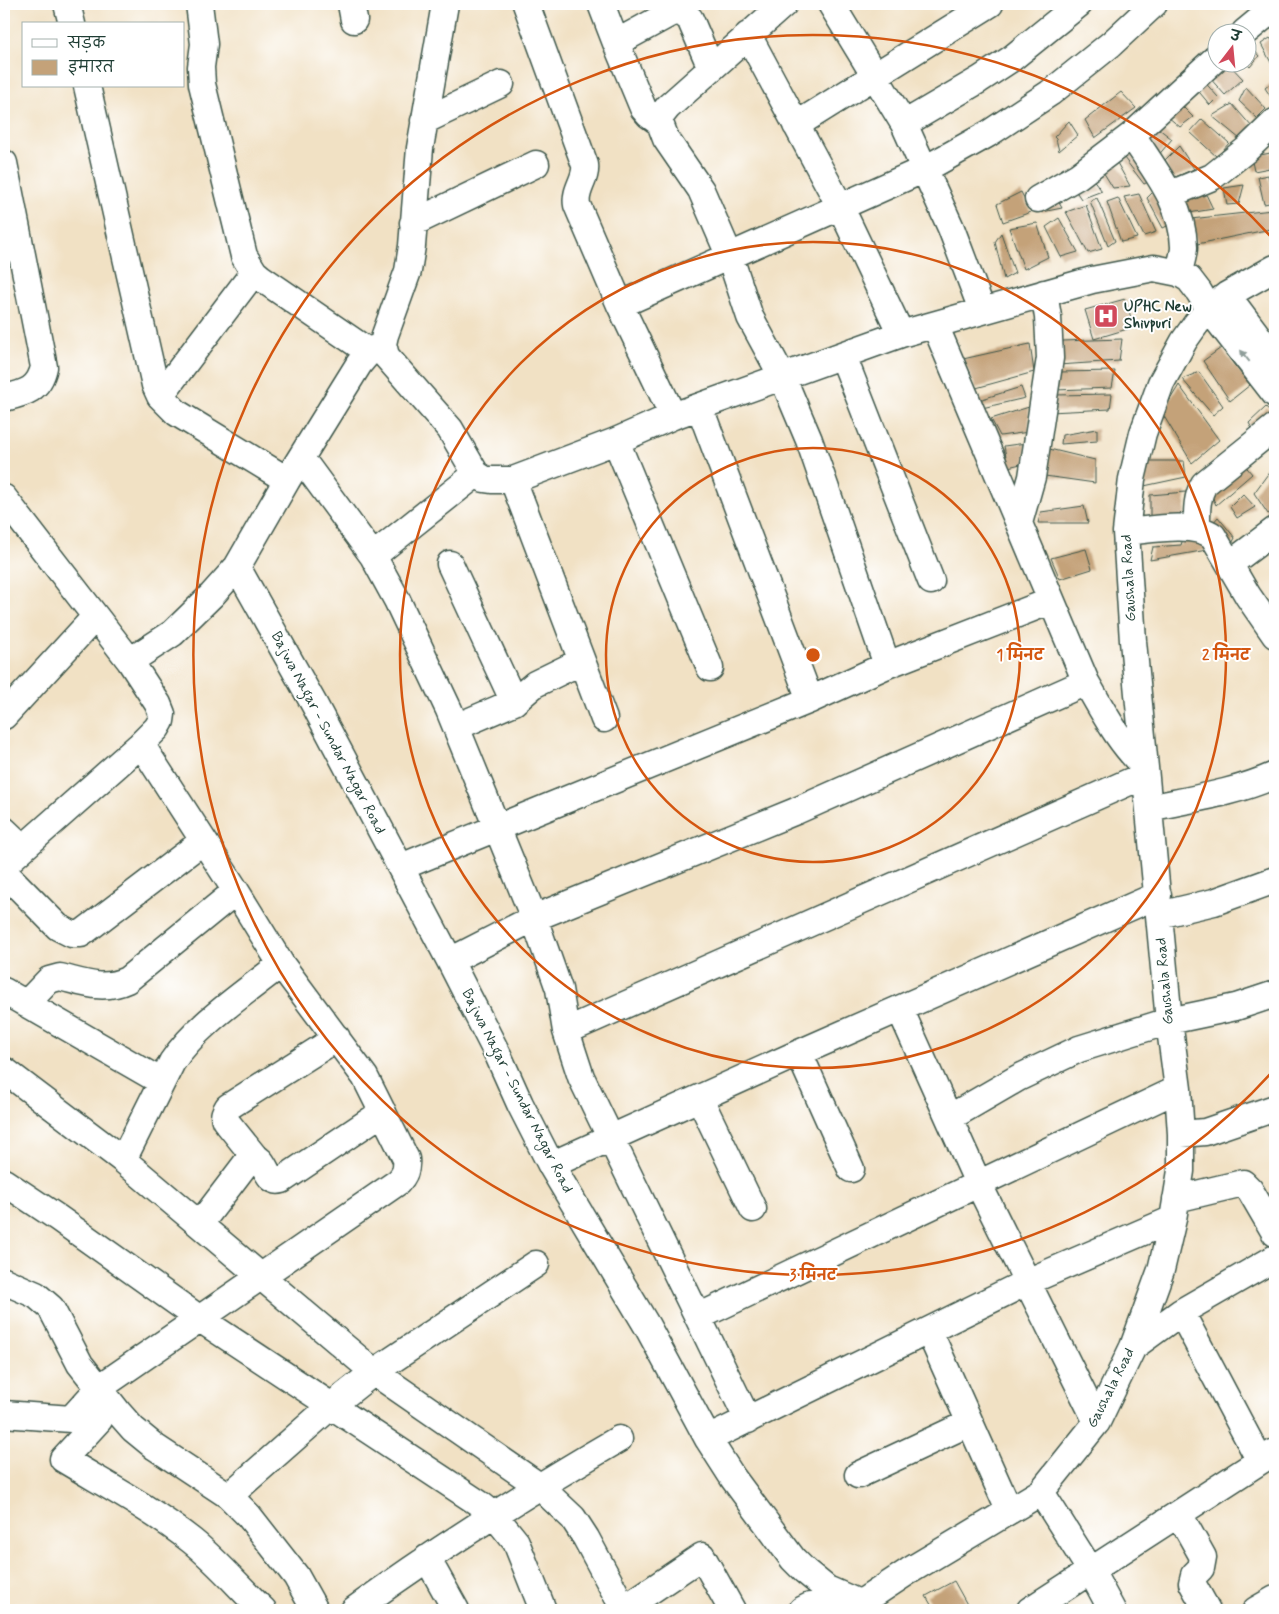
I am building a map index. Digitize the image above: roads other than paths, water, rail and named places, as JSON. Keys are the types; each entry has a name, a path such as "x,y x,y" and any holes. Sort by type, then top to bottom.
{"street":[{"path":"67,4 72,22"},
{"path":"199,4 204,44 202,84 244,256 254,272 386,356 450,429 476,474 484,479 513,480 616,442 674,416 901,334 1092,280 1154,268 1179,274 1189,279 1199,292 1218,302 1275,359"},
{"path":"526,4 585,165 585,171 576,195 578,205 620,305 674,416"},
{"path":"602,4 616,43 644,108 660,124"},
{"path":"783,4 668,107 660,117 660,124 666,139 701,190 730,257 750,318 782,376 809,440 887,665"},
{"path":"831,4 904,124 951,228 982,310"},
{"path":"796,125 990,4"},
{"path":"904,124 979,80 1010,59 1079,4"},
{"path":"620,305 925,169 988,134 1050,93 1111,44 1154,4"},
{"path":"130,661 174,633 237,567 287,480 356,370 376,348 408,272 416,179 424,120 448,5"},
{"path":"616,43 669,14 680,11 690,19 711,68"},
{"path":"1256,23 1268,14"},
{"path":"748,35 841,208 901,334"},
{"path":"1038,199 1078,176 1132,135 1206,67"},
{"path":"424,120 501,84"},
{"path":"87,88 155,385 160,396 177,413 287,480"},
{"path":"1170,194 1212,177 1246,150 1275,122"},
{"path":"1132,135 1170,194 1182,233 1184,248 1179,274"},
{"path":"4,163 44,366 42,377 34,388 23,394 4,398"},
{"path":"413,223 536,164"},
{"name":"Gaushala Road","path":"854,1607 1041,1492 1097,1422 1133,1347 1161,1270 1175,1209 1181,1171 1181,1134 1133,641 1126,532 1132,479 1140,442 1161,383 1184,341 1196,324 1218,302 1275,268"},
{"path":"160,396 254,272"},
{"path":"1019,523 1032,477 1050,358 1048,317 1044,293"},
{"path":"1218,302 1275,394"},
{"path":"566,1031 1146,773 1113,730 1086,682 935,325"},
{"path":"844,356 931,581"},
{"path":"700,408 810,700"},
{"path":"1197,528 1197,506 1204,484 1275,427"},
{"path":"616,442 710,668"},
{"path":"301,458 373,556 397,600 456,727 534,918 559,989 566,1031 581,1077 748,1420"},
{"path":"373,556 476,474"},
{"path":"513,480 604,719"},
{"path":"4,498 130,661 158,704 162,714 157,728 142,744 10,848"},
{"path":"1126,532 1197,528 1206,531 1213,536 1248,596 1275,635"},
{"path":"1230,564 1275,530"},
{"path":"450,564 514,702"},
{"name":"Bajwa Nagar - Sundar Nagar Road","path":"237,567 314,704 401,867 498,1055 551,1165 647,1326 708,1439 733,1478 793,1559 805,1572 854,1607"},
{"path":"401,867 810,700 887,665 1051,601"},
{"path":"9,702 95,617"},
{"path":"456,727 514,702 534,684 582,662"},
{"path":"450,961 534,918 796,811 1086,682"},
{"path":"4,1414 71,1419 99,1388 398,1182 404,1176 407,1167 406,1159 365,1077 281,964 142,744"},
{"path":"1149,808 1218,794 1251,785 1275,775"},
{"path":"4,872 64,931 72,934 81,934 203,841"},
{"path":"551,1165 900,1009 1159,905 1214,902 1275,880"},
{"path":"26,1004 49,980 54,978 60,977 102,986 110,986 127,980 236,891"},
{"path":"123,1160 162,1082 182,1047 195,1032 281,964"},
{"path":"4,991 162,1082"},
{"path":"949,1118 1018,1078 1079,1049 1169,1021 1236,1007 1275,994"},
{"path":"900,1009 978,1183 1097,1422"},
{"path":"337,1038 228,1107 224,1116 225,1120 254,1156 261,1159 270,1177 278,1181 383,1112"},
{"path":"798,1053 851,1170"},
{"path":"4,1070 123,1160 374,1372 539,1486 573,1518 623,1609 702,1556 732,1610"},
{"path":"698,1317 1178,1089"},
{"path":"700,1099 753,1209"},
{"path":"1181,1134 1205,1132 1275,1108"},
{"path":"200,1224 254,1156"},
{"path":"4,1182 58,1218 200,1320 495,1516 516,1542 543,1610"},
{"path":"708,1439 1175,1209 1243,1182 1250,1190 1275,1233"},
{"path":"1133,1347 1181,1312 1275,1258"},
{"path":"229,1496 331,1406 374,1372 536,1264"},
{"path":"4,1280 36,1295 51,1308 80,1364 133,1429 155,1447 229,1496 249,1516 296,1576 315,1610"},
{"path":"1030,1610 1268,1457 1181,1312"},
{"path":"929,1331 1009,1510"},
{"path":"99,1388 99,1420 62,1459 148,1510 192,1540 263,1610"},
{"path":"858,1475 969,1423"},
{"path":"354,1610 428,1558 539,1486 619,1439"},
{"path":"1041,1492 1091,1571 1112,1610"},
{"path":"1179,1514 1203,1557 1202,1566 1194,1575 1192,1583 1207,1610"},
{"path":"428,1558 456,1610"},
{"path":"1256,1610 1275,1599"},
{"path":"806,1608 854,1607"}],"place":[{"name":"UPHC New Shivpuri","path":"1106,316"}]}
